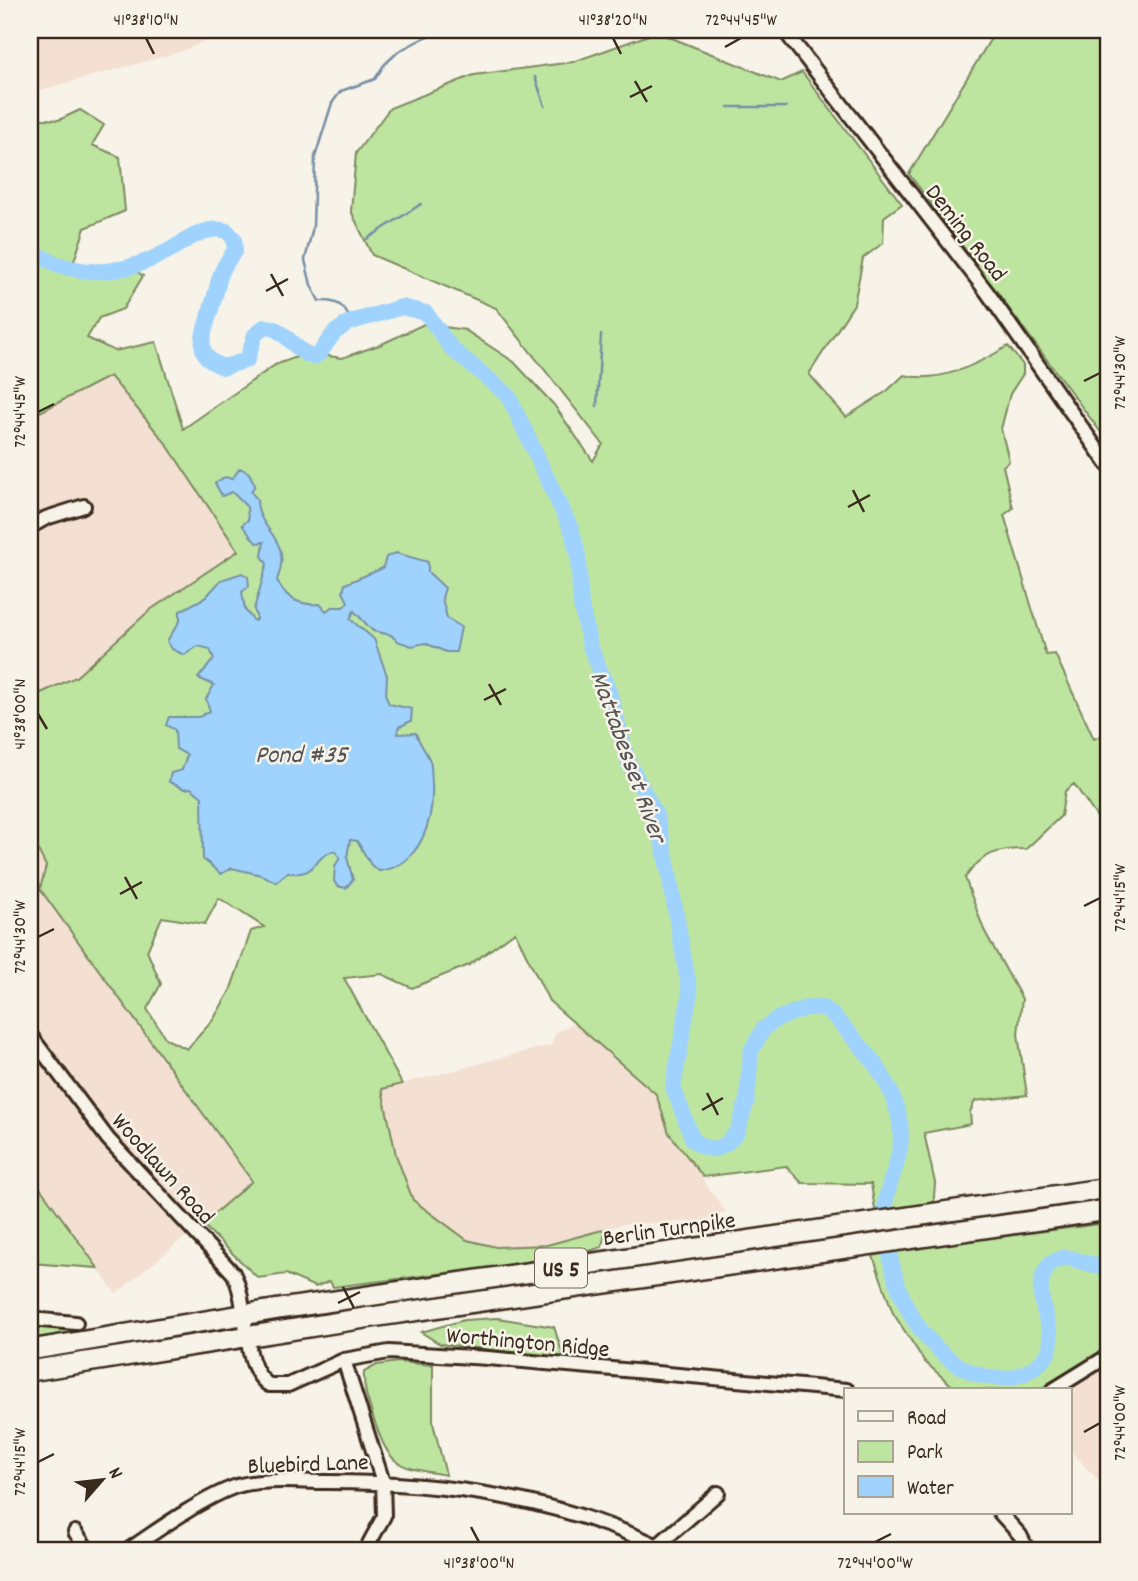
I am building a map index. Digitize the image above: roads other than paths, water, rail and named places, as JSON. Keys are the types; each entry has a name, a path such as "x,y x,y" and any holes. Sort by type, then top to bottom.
{"highway":[{"name":"Berlin Turnpike","path":"30,1350 244,1314 1108,1188"},
{"name":"Berlin Turnpike","path":"30,1371 248,1335 1108,1210"}],"street":[{"name":"Deming Road","path":"784,30 1002,313 1108,466"},
{"path":"30,527 46,518 84,506"},
{"name":"Woodlawn Road","path":"30,1035 108,1139 233,1273 248,1335"},
{"path":"30,1320 76,1323"},
{"name":"Worthington Ridge","path":"248,1335 255,1371 269,1385 288,1385 344,1360 389,1352 469,1356 844,1390"},
{"path":"1056,1388 1108,1356"},
{"path":"344,1360 383,1482 384,1516 365,1551"},
{"name":"Bluebird Lane","path":"127,1551 159,1529 233,1488 255,1482 383,1482 510,1495 548,1504 663,1548"},
{"path":"663,1548 719,1493"},
{"path":"1001,1514 1020,1535 1028,1551"},
{"path":"75,1532 89,1551"}],"water":[{"name":"Pond #35","path":"240,468 249,473 255,485 251,492 257,499 263,520 278,544 281,565 277,580 284,592 294,600 306,604 320,604 326,611 332,607 343,607 348,602 343,592 345,584 383,568 386,557 396,553 428,562 428,572 445,588 442,598 447,618 461,627 456,652 446,652 425,643 412,646 397,641 391,635 373,631 354,611 350,619 374,639 387,676 386,696 389,704 412,709 411,721 399,727 398,734 416,733 431,763 432,797 422,839 415,851 393,867 379,871 371,865 357,841 350,840 347,857 353,880 346,888 337,886 334,881 335,866 340,858 335,851 328,853 305,872 288,872 276,882 261,875 232,868 221,874 203,859 202,797 191,788 185,789 169,782 171,773 182,770 187,755 176,749 175,730 166,725 169,717 199,717 210,711 206,699 214,685 198,678 214,659 210,649 198,646 184,655 172,649 167,641 180,621 180,611 206,597 221,580 242,573 248,577 249,586 242,592 245,610 254,621 257,619 254,609 267,564 262,556 264,542 256,543 242,525 248,520 247,507 232,492 222,496 215,483 225,477 232,479"}],"waterway":[{"path":"351,322 340,305 331,301 319,301 311,285 305,260 313,227 315,157 332,103 341,91 375,79 384,65 399,51 439,30"},
{"path":"535,77 545,106"},
{"path":"728,107 786,107"},
{"path":"367,239 421,204"},
{"name":"Mattabesset River","path":"30,250 64,266 81,270 115,270 150,260 204,232 219,229 227,231 234,239 235,250 219,279 202,343 207,357 224,367 247,360 255,335 264,327 278,331 300,350 313,357 319,354 334,333 348,323 402,307 426,313 452,349 508,395 572,531 578,555 581,605 590,646 609,691 628,761 656,815 666,857 690,993 673,1087 693,1140 703,1147 716,1149 727,1143 737,1132 747,1101 751,1051 764,1028 777,1019 806,1008 823,1008 831,1013 871,1059 893,1098 901,1129 901,1143 885,1205 889,1251 906,1305 929,1340 945,1355 963,1368 982,1376 1002,1378 1022,1374 1041,1362 1049,1352 1051,1341 1041,1290 1043,1277 1050,1263 1066,1257 1108,1269"},
{"path":"597,406 601,335"}]}
